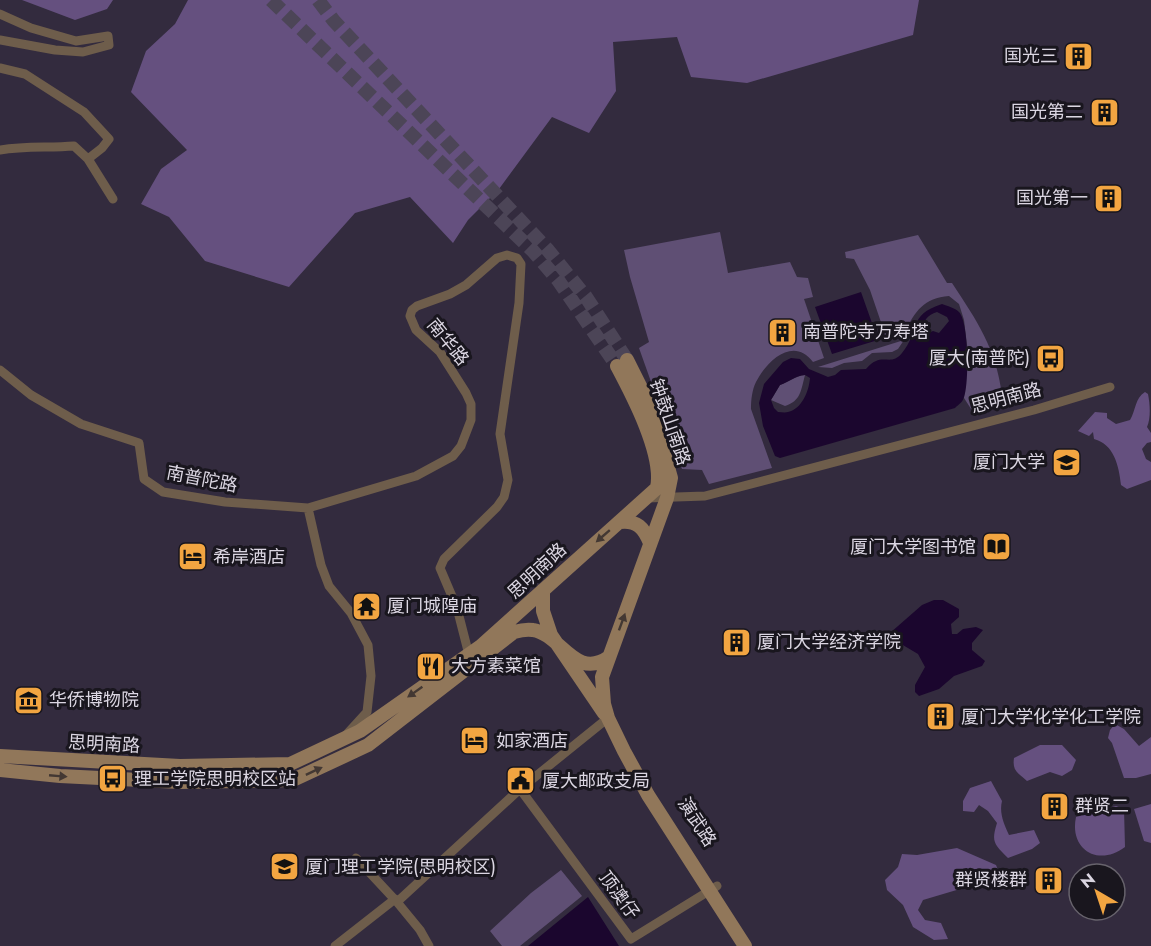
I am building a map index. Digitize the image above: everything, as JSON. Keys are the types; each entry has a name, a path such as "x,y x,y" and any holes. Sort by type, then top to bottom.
{"main road":[{"name":"钟鼓山南路","path":"608,718 603,677 667,498 671,478 652,414 622,363 657,462 659,477 657,489 647,498"},
{"name":"思明南路","path":"0,756 180,766 290,764 360,731 481,646 647,498"},
{"path":"620,522 629,521 639,525 646,532 650,543"},
{"name":"演武路","path":"543,590 544,618 551,635 608,718 713,889 745,946"},
{"name":"思明南路","path":"0,770 60,776 180,782 294,780 368,745 514,632 534,630 582,662 593,664 609,657"},
{"name":"演武路","path":"713,889 755,946"}],"street":[{"path":"0,14 31,28 76,41 108,36 109,45 83,52 55,50 0,40"},
{"path":"0,68 25,74 84,112 102,130 109,139 88,159"},
{"path":"0,150 27,146 43,148 74,146 88,159 113,199"},
{"name":"南华路","path":"308,508 416,476 453,456 467,434 471,420 471,404 440,352 416,330 410,316 412,310 417,306 450,294 466,285 497,258 507,255 517,258 522,271 504,396 501,434 508,480 504,498 444,558 440,568 457,608 470,654"},
{"name":"南普陀路","path":"0,370 31,395 81,424 139,443 144,479 163,492 225,502 308,508"},
{"name":"思明南路","path":"647,498 705,496 1034,410 1110,387"},
{"path":"308,508 321,565 329,586 351,613 368,645 371,676 367,712 342,740"},
{"path":"335,945 396,901 520,789 608,718"},
{"name":"顶澳仔","path":"520,789 631,939 713,889"},
{"path":"356,858 396,901 420,930 429,946"}],"shaded area":[{"path":"22,0 113,0 107,9 75,20"},
{"path":"188,0 919,0 913,35 747,83 691,77 677,37 613,42 616,91 589,133 552,117 499,189 468,220 453,243 410,197 355,213 289,287 205,261 169,217 141,204 161,169 187,150 131,92 146,51 175,24"},
{"path":"720,232 728,273 790,262 797,277 808,278 813,297 804,299 824,358 813,362 806,354 790,351 774,359 767,366 755,385 751,409 772,468 709,484 702,470 682,469 639,348 649,342 624,250"},
{"path":"918,235 947,283 952,283 970,310 995,363 1002,395 973,412 964,398 968,353 964,320 959,304 949,296 933,300 921,307 905,332 886,337 870,290 854,259 846,258 845,252"},
{"path":"861,292 878,340 832,354 815,307"},
{"path":"942,304 953,308 959,312 965,328 966,390 963,399 955,408 780,458 775,456 763,426 759,403 764,384 783,362 791,358 800,359 809,369 828,377 841,370 866,369 877,361 894,359 907,345 919,319 931,308","holes":["937,312 947,317 949,321 939,333 933,331 926,334 922,330 925,321 928,316","805,375 810,378 801,403 793,410 778,412 771,400 780,385"]},
{"path":"904,340 898,349 892,352 872,353 862,361 844,363 832,368 818,367"},
{"path":"805,375 800,394 790,404 785,406 771,400 780,385"},
{"path":"1145,392 1148,394 1149,402 1150,415 1147,427 1151,433 1151,442 1142,449 1146,459 1151,462 1151,480 1127,489 1121,485 1117,463 1111,451 1094,439 1093,432 1089,436 1078,431 1095,412 1107,413 1107,418 1116,424 1130,420 1137,401"},
{"path":"934,600 943,600 959,609 959,617 951,624 952,634 976,627 983,630 972,643 972,650 985,661 982,666 954,676 939,689 919,696 915,692 915,685 925,667 918,654 891,638 890,633 922,605"},
{"path":"1115,724 1124,729 1139,746 1151,737 1151,774 1124,778 1112,743 1108,738"},
{"path":"1040,745 1062,745 1076,760 1072,770 1062,776 1050,772 1027,781 1018,774 1014,758"},
{"path":"991,781 1002,801 1002,814 1009,835 1034,830 1040,843 1032,849 1008,858 995,842 997,823 988,811 979,805 974,812 963,811 963,801 970,788"},
{"path":"1151,804 1151,843 1144,841 1134,809"},
{"path":"1116,806 1124,809 1125,847 1115,853 1105,855 1088,852 1077,838 1076,817"},
{"path":"957,848 996,865 997,878 923,900 918,910 925,920 941,923 948,939 934,940 913,927 903,905 887,890 885,880 898,867 902,854 917,855"},
{"path":"561,870 582,896 520,946 502,946 490,931 531,893"},
{"path":"588,897 619,946 528,946"}],"tunnel":[{"path":"271,0 533,251 558,280 617,366"},
{"path":"318,0 334,21 547,249 586,297 627,360"}],"place":[{"name":"国光三","path":"1079,56"},
{"name":"国光第二","path":"1104,112"},
{"name":"国光第一","path":"1109,198"},
{"name":"南普陀寺万寿塔","path":"782,332"},
{"name":"厦大(南普陀)","path":"1051,358"},
{"name":"厦门大学","path":"1066,462"},
{"name":"厦门大学图书馆","path":"997,547"},
{"name":"希岸酒店","path":"192,557"},
{"name":"厦门城隍庙","path":"366,606"},
{"name":"厦门大学经济学院","path":"736,642"},
{"name":"大方素菜馆","path":"430,666"},
{"name":"华侨博物院","path":"28,700"},
{"name":"厦门大学化学化工学院","path":"940,717"},
{"name":"如家酒店","path":"475,741"},
{"name":"理工学院思明校区站","path":"113,779"},
{"name":"厦大邮政支局","path":"521,781"},
{"name":"群贤二","path":"1054,806"},
{"name":"厦门理工学院(思明校区)","path":"284,867"},
{"name":"群贤楼群","path":"1048,880"}]}
